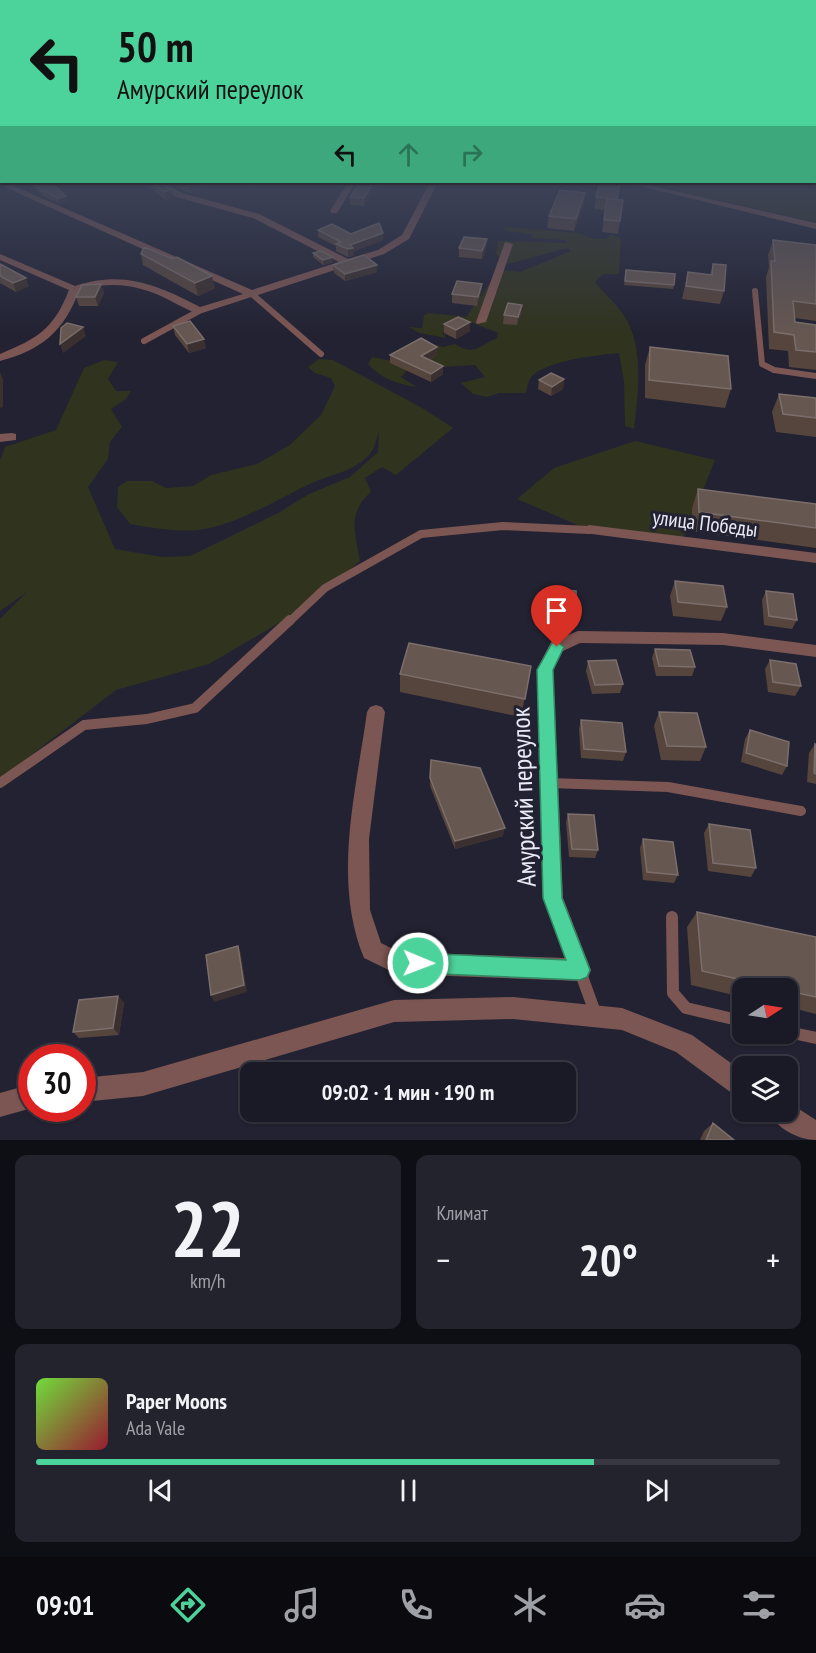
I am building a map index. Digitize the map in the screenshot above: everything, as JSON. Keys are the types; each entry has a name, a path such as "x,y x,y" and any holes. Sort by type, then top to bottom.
{"street":[{"path":"106,227 252,294"},
{"path":"278,227 348,263"},
{"path":"0,257 75,289 94,281 118,279 143,285 199,311 381,252 406,237 411,227"},
{"path":"481,322 508,244"},
{"path":"0,358 49,337 64,318 75,289"},
{"name":"улица Победы","path":"589,530 816,558"},
{"name":"Амурский переулок","path":"580,970 553,898 545,670 557,647 578,637 723,639 816,651"},
{"path":"376,712 359,839 360,910 372,950 397,963 580,970"},
{"path":"96,1089 143,1084 394,1011 513,1008 622,1019 684,1043 732,1078"},
{"path":"0,1105 18,1100"},
{"path":"797,1122 816,1134"}],"lane":[{"path":"755,291 762,364 774,370 816,376"},
{"path":"252,294 321,354"},
{"path":"144,341 199,311"},
{"path":"0,783 84,725 147,719 195,708 325,588 422,534 503,526 589,530"},
{"path":"549,783 668,787 801,811"},
{"path":"672,917 673,993 686,1008 732,1019"},
{"path":"580,970 596,1016"},
{"path":"798,1034 816,1038"}],"green space":[{"path":"507,227 579,233 594,239 606,239 611,235 621,238 619,274 603,274 595,282 620,310 634,337 638,383 634,429 625,426 624,382 619,353 557,363 536,373 529,380 526,393 499,393 487,397 473,394 461,383 485,377 475,365 408,369 401,377 417,387 390,380 368,364 372,357 392,361 429,343 443,347 455,344 472,350 497,338 498,333 465,320 450,321 443,333 446,338 419,333 409,327 422,328 424,315 429,313 466,317 499,270 520,272 571,251 567,248 508,264 496,254 498,241 568,243 566,240 530,238 533,235 504,230"},
{"path":"319,359 333,360 424,409 453,428 396,475 382,467 365,478 371,492 358,508 355,524 360,561 303,609 209,664 116,690 0,779 0,619 27,592 0,611 0,460 5,447 56,430 84,368 104,360 118,362 108,379 116,391 131,391 125,400 111,409 122,427 110,442 108,459 88,487 115,549 162,557 190,556 278,513 309,494 350,477 378,452 379,431 370,453 355,466 310,484 242,518 199,530 130,524 117,507 118,487 127,481 152,481 166,488 193,486 211,475 257,464 290,445 321,415 335,386 331,378 315,373 308,367"},
{"path":"635,441 715,460 682,542 589,530 517,499 554,468"}],"building":[{"path":"325,227 338,227 351,234 368,227 381,227 383,233 350,245 353,248 348,249 336,244 341,242 318,230"},
{"path":"464,237 487,239 482,251 459,248"},
{"path":"773,240 816,245 816,304 793,301 795,322 816,325 816,352 796,350 794,335 774,332 771,261 775,261"},
{"path":"144,247 173,259 177,257 212,276 195,283 141,254"},
{"path":"321,251 333,257 323,260 313,253"},
{"path":"364,255 377,265 345,274 333,265"},
{"path":"0,264 26,278 13,283 0,276"},
{"path":"713,264 726,265 724,291 686,286 688,272 712,275"},
{"path":"626,270 675,274 674,285 625,281"},
{"path":"457,281 482,284 478,297 452,294"},
{"path":"101,284 95,297 76,297 82,285"},
{"path":"508,303 522,305 518,317 504,315"},
{"path":"458,317 470,322 456,330 444,324"},
{"path":"190,321 204,339 187,344 173,326"},
{"path":"67,323 83,327 60,344 61,328"},
{"path":"421,338 437,347 421,356 443,366 431,374 390,355"},
{"path":"650,347 728,356 731,389 649,380"},
{"path":"551,373 564,379 552,387 539,380"},
{"path":"779,394 816,398 816,418 783,414"},
{"path":"698,489 816,504 816,528 699,512"},
{"path":"675,581 723,586 727,607 678,602"},
{"path":"553,589 576,591 577,615 553,613"},
{"path":"766,591 793,594 797,620 769,616"},
{"path":"409,643 531,666 525,699 400,674"},
{"path":"655,649 690,650 695,667 659,666"},
{"path":"616,660 623,684 595,685 588,661"},
{"path":"770,660 796,664 801,686 773,682"},
{"path":"659,712 697,713 706,747 667,746"},
{"path":"581,720 622,723 626,752 584,749"},
{"path":"750,730 789,742 787,766 746,753"},
{"path":"816,745 816,774 814,773"},
{"path":"431,760 480,768 505,828 455,841 430,778"},
{"path":"568,814 594,815 598,850 572,849"},
{"path":"709,824 750,830 756,868 713,863"},
{"path":"643,839 673,842 678,875 647,872"},
{"path":"697,912 816,937 816,997 798,993 798,978 733,978 702,971"},
{"path":"238,946 244,985 211,995 206,955"},
{"path":"118,996 113,1028 73,1032 79,1000"},
{"path":"713,1123 734,1140 706,1140"}],"route":[{"path":"418,963 580,970 553,898 545,670 557,647"}]}
